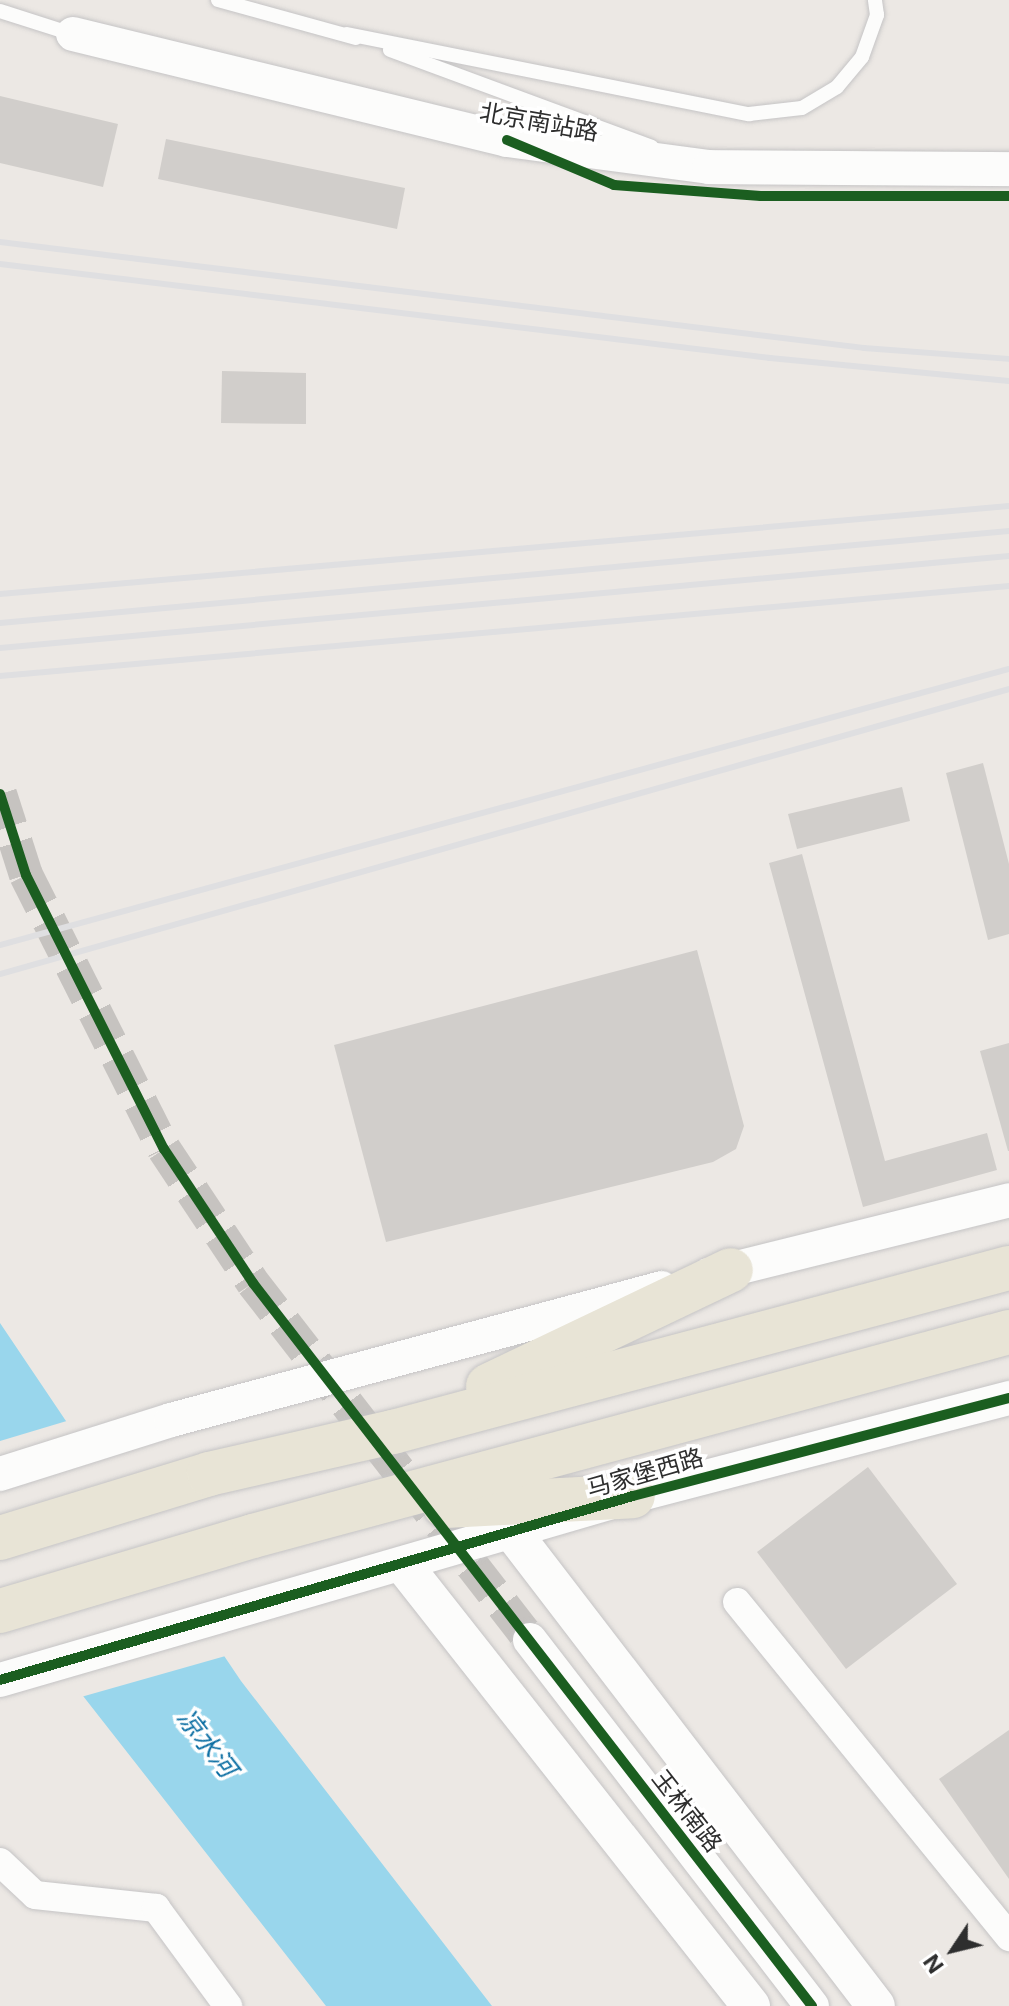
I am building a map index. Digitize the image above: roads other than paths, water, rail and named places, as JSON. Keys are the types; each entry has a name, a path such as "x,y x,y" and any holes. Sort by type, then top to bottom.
{"main road":[{"path":"0,1538 209,1474 393,1432 1009,1268"},
{"path":"393,1432 731,1270"},
{"name":"马家堡西路","path":"0,1611 253,1536 363,1510 1009,1332"},
{"path":"363,1510 633,1496"},
{"name":"玉林南路","path":"513,1533 876,2006"},
{"path":"405,1567 751,2006"}],"street":[{"name":"北京南站路","path":"73,34 507,140 709,167 1009,169"},
{"path":"0,1474 171,1420 731,1270 1009,1200"},
{"name":"马家堡西路","path":"0,1680 405,1567 633,1496 1009,1398"},
{"path":"737,1602 1009,1937"},
{"name":"玉林南路","path":"530,1640 812,2006"},
{"path":"0,1862 35,1895 156,1908 228,2006"}],"lane":[{"path":"221,1 347,34 749,114 802,108 837,87 862,57 877,15 875,0"},
{"path":"0,11 73,34"},
{"name":"北京南站路","path":"0,21 73,34"},
{"path":"347,34 709,167"}],"water":[{"name":"凉水河","path":"0,1323 241,1681 492,2006 326,2006 0,1590"}],"tunnel":[{"path":"0,794 26,875 164,1149 253,1283 530,1640"}],"railway":[{"path":"0,242 864,348 1009,359"},
{"path":"0,264 770,358 1009,381"},
{"path":"0,594 1009,506"},
{"path":"0,623 1009,531"},
{"path":"0,648 1009,556"},
{"path":"0,676 1009,586"},
{"path":"0,945 1009,669"},
{"path":"0,974 1009,689"}]}
